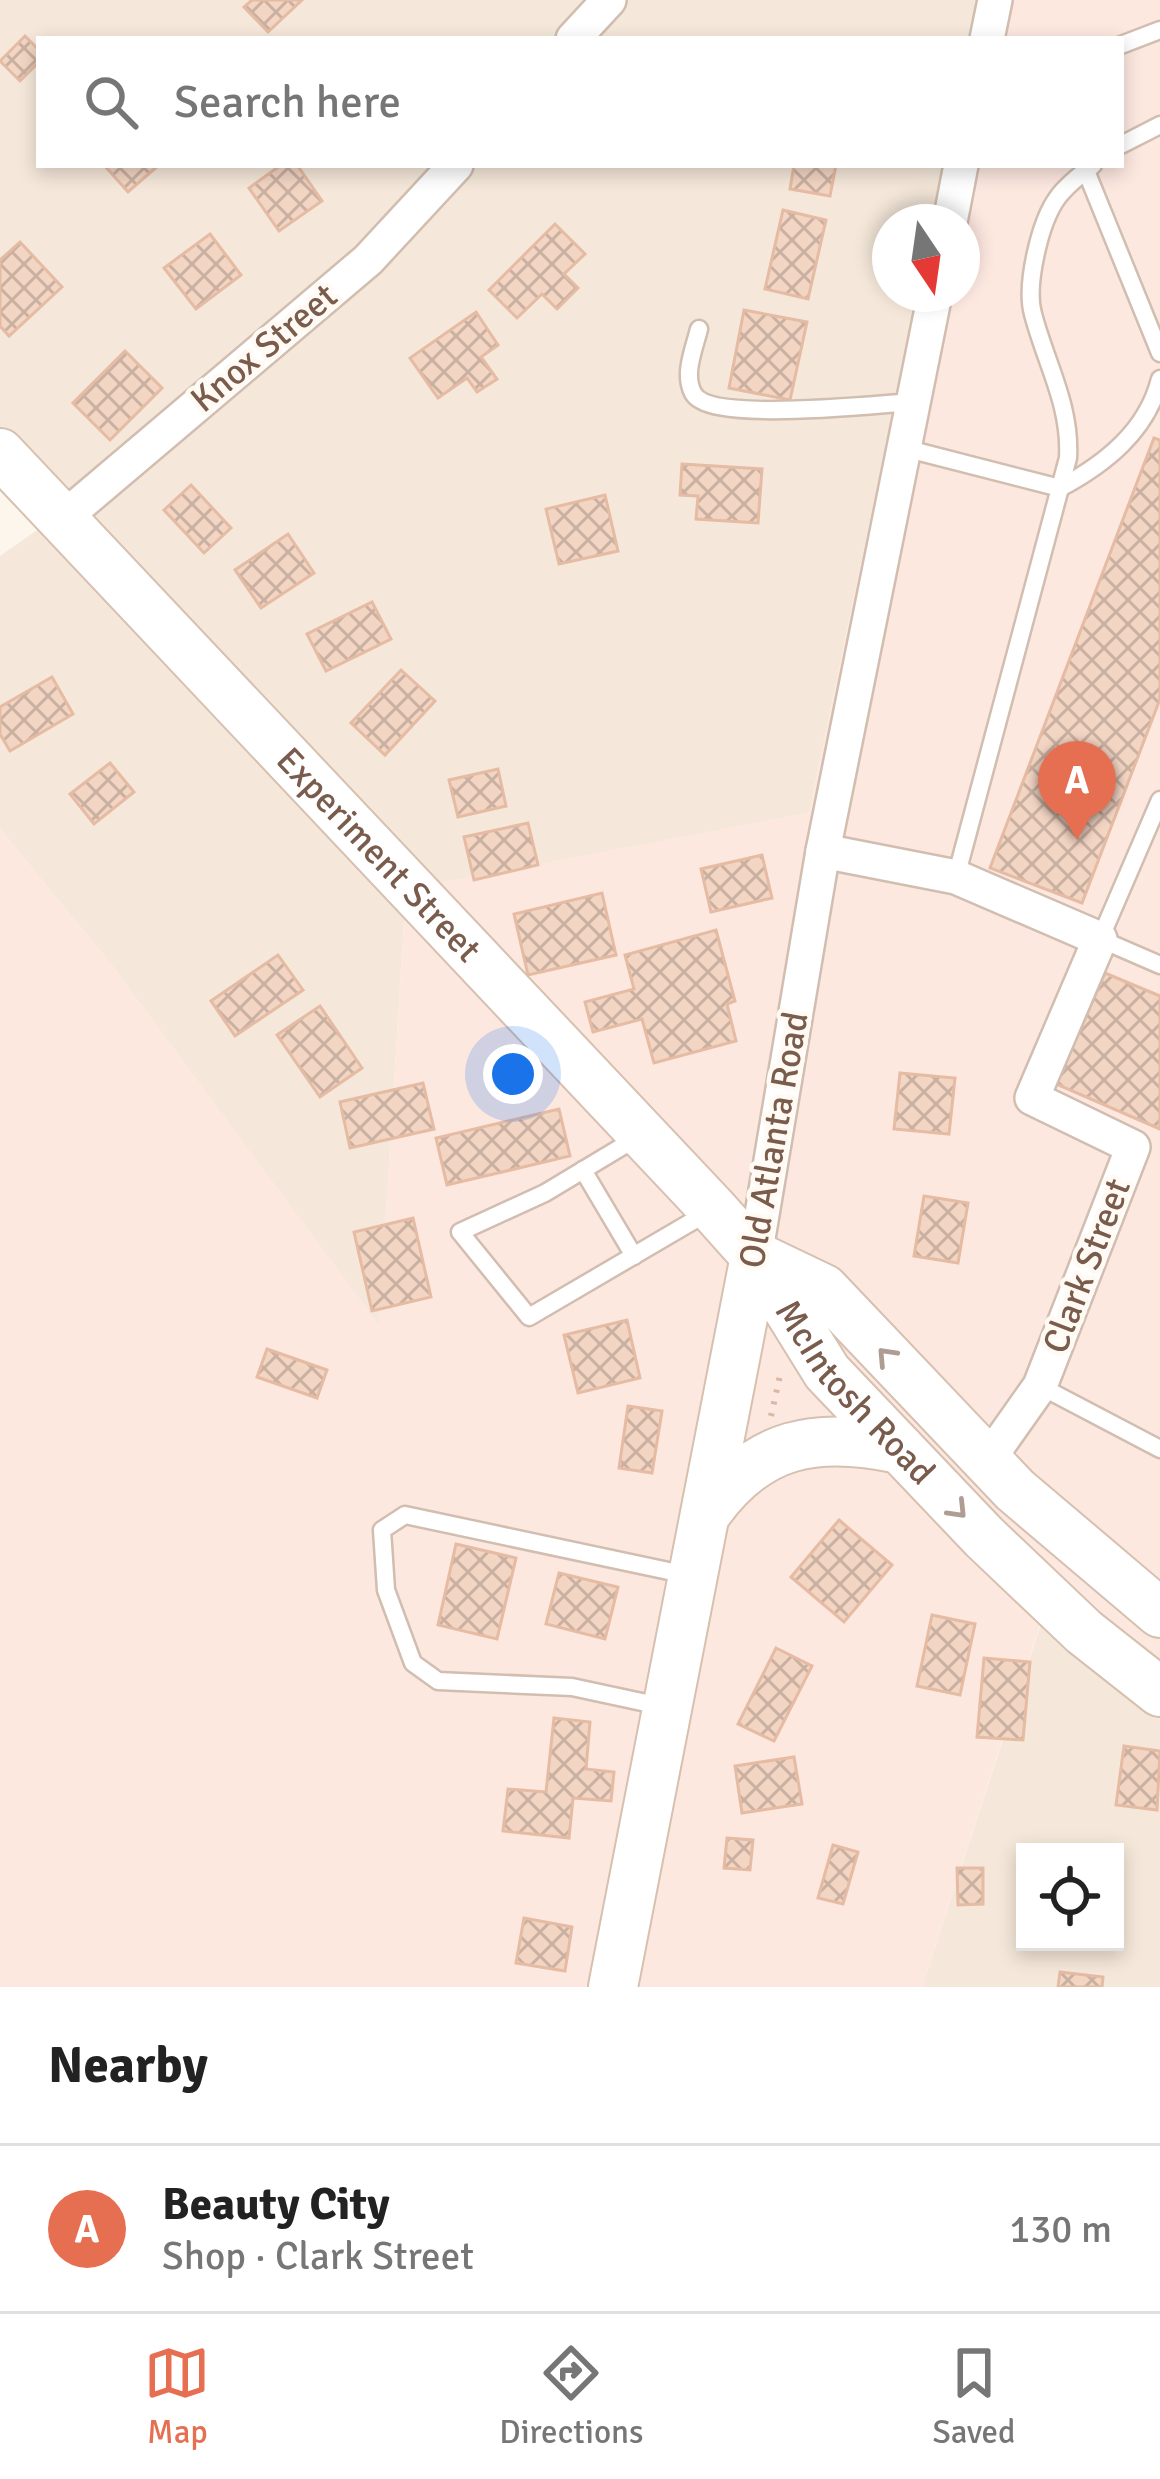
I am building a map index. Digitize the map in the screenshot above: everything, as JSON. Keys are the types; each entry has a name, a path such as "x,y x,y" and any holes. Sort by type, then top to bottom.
{"main road":[{"name":"Experiment Street","path":"0,453 755,1256"},
{"name":"McIntosh Road","path":"755,1256 827,1372 1084,1632 1160,1692"},
{"name":"McIntosh Road","path":"755,1256 824,1289 1060,1532 1160,1613"},
{"name":"Old Atlanta Road","path":"613,1987 755,1256"},
{"path":"704,1518 734,1479 773,1452 836,1440 900,1449"}],"street":[{"path":"576,36 609,0"},
{"path":"988,36 994,0"},
{"name":"Knox Street","path":"61,520 368,260 453,168"},
{"path":"953,204 960,168"},
{"name":"Old Atlanta Road","path":"755,1256 823,851 932,312"},
{"path":"823,851 956,877 1100,939"},
{"name":"Clark Street","path":"1040,1386 1132,1147 1032,1097 1100,939"},
{"path":"987,1461 1040,1386"}],"lane":[{"path":"1124,44 1160,30"},
{"path":"1124,143 1160,125"},
{"path":"956,877 1068,458 1070,431 1031,310 1030,286 1039,241 1056,200 1086,168"},
{"path":"1087,168 1160,353"},
{"path":"699,329 688,371 691,390 706,405 749,411 914,402"},
{"path":"904,448 1060,488 1101,466 1124,443 1156,396 1160,379"},
{"path":"1160,800 1100,939 1160,965"},
{"path":"644,1134 545,1193 460,1232 529,1317 713,1209"},
{"path":"584,1170 634,1256"},
{"path":"1040,1386 1160,1448"},
{"path":"667,1708 572,1687 438,1682 413,1663 386,1590 382,1530 405,1515 692,1576"}],"path":[{"path":"770,1417 784,1357"}],"shaded area":[{"path":"0,0 980,0 972,36 36,36 36,168 943,168 936,204 872,204 872,312 913,312 809,813 406,890 379,1326 110,963 0,829 0,556 59,515 0,454"},
{"path":"977,0 1160,0 1160,1700 1050,1594 922,1987 0,1987 0,829 110,963 379,1325 406,889 809,813 913,312 980,312 980,204 936,204 943,168 1124,168 1124,36 971,36"},
{"path":"1051,1593 1160,1700 1160,1987 922,1987"}],"building":[{"path":"252,0 302,0 268,32 244,7"},
{"path":"25,36 36,47 36,65 20,81 0,61"},
{"path":"107,168 156,168 128,192"},
{"path":"277,168 299,168 322,201 279,231 249,188"},
{"path":"794,168 835,168 830,196 790,189"},
{"path":"783,210 826,220 808,299 765,289"},
{"path":"555,224 585,254 564,274 578,288 557,309 542,294 517,318 489,290"},
{"path":"210,234 241,275 196,309 164,268"},
{"path":"20,242 62,287 9,336 0,326 0,260"},
{"path":"744,310 807,322 790,400 729,388"},
{"path":"476,312 498,345 481,357 497,379 477,392 467,378 438,398 410,358"},
{"path":"125,351 162,388 110,440 73,403"},
{"path":"1154,438 1160,440 1160,699 1082,903 990,868"},
{"path":"682,464 762,469 758,523 696,519 698,496 680,495"},
{"path":"191,485 231,528 204,553 164,510"},
{"path":"605,495 618,551 559,564 546,509"},
{"path":"288,534 314,573 261,608 235,570"},
{"path":"372,602 391,639 326,671 307,634"},
{"path":"401,670 435,701 385,755 351,723"},
{"path":"52,677 73,714 10,751 0,734 0,707"},
{"path":"110,763 134,792 94,824 70,794"},
{"path":"498,769 506,806 458,817 449,780"},
{"path":"528,823 538,865 474,880 464,837"},
{"path":"762,855 772,898 711,912 701,869"},
{"path":"602,893 616,955 528,975 514,914"},
{"path":"716,930 735,1001 727,1004 736,1041 654,1063 642,1019 593,1032 585,1002 634,989 625,955"},
{"path":"278,955 303,990 235,1036 211,1001"},
{"path":"1105,973 1160,996 1160,1129 1056,1084"},
{"path":"320,1006 362,1068 320,1097 277,1035"},
{"path":"900,1073 955,1078 949,1134 894,1129"},
{"path":"423,1083 434,1129 350,1148 340,1102"},
{"path":"559,1109 570,1156 447,1185 436,1138"},
{"path":"924,1196 968,1203 958,1263 914,1256"},
{"path":"413,1218 431,1297 372,1311 354,1232"},
{"path":"627,1320 640,1378 578,1393 564,1335"},
{"path":"267,1349 327,1370 317,1398 257,1377"},
{"path":"628,1406 662,1411 652,1473 619,1468"},
{"path":"839,1520 892,1565 844,1622 791,1577"},
{"path":"456,1544 516,1558 497,1639 438,1625"},
{"path":"559,1573 618,1587 605,1639 546,1624"},
{"path":"932,1615 975,1624 960,1695 917,1686"},
{"path":"776,1648 812,1666 774,1741 738,1724"},
{"path":"984,1658 1030,1662 1023,1740 977,1737"},
{"path":"554,1718 590,1722 586,1769 614,1772 611,1801 573,1798 569,1838 503,1831 508,1789 546,1792"},
{"path":"1124,1746 1160,1751 1157,1810 1116,1805"},
{"path":"794,1757 802,1804 742,1813 735,1766"},
{"path":"727,1838 753,1840 750,1870 724,1868"},
{"path":"833,1845 858,1852 843,1904 818,1898"},
{"path":"957,1868 983,1868 983,1904 958,1905"},
{"path":"524,1918 572,1927 565,1971 516,1963"},
{"path":"1060,1972 1103,1977 1102,1987 1058,1987"}],"place":[{"name":"Beauty City","path":"1077,840"}]}
